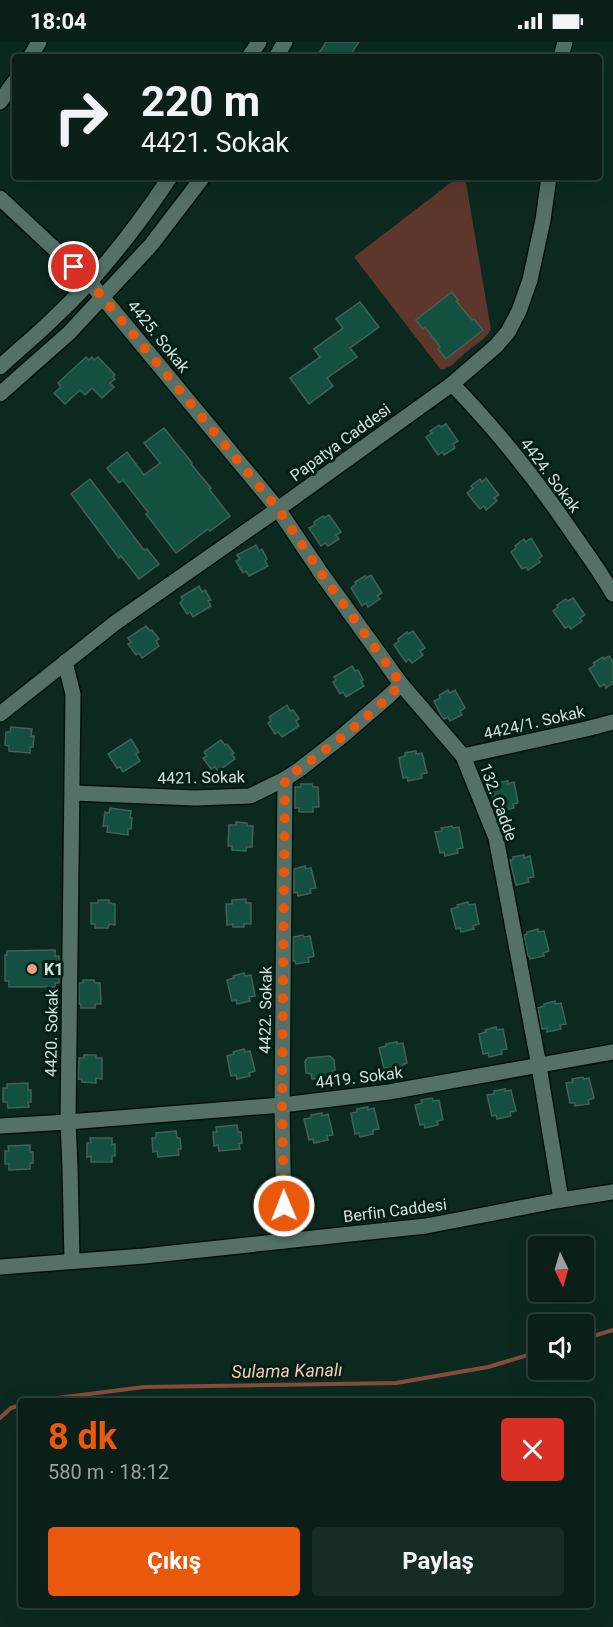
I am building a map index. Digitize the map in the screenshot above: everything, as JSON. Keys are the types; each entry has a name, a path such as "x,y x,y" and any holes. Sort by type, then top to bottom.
{"street":[{"path":"0,102 12,85"},
{"path":"0,367 56,316 89,281 168,180"},
{"path":"0,394 69,333 103,297 151,245 201,180"},
{"name":"Papatya Caddesi","path":"0,714 115,623 452,384 496,346 508,332 519,311 530,280 543,220 549,180"},
{"name":"4425. Sokak","path":"0,198 89,281 278,509"},
{"name":"4424. Sokak","path":"452,384 477,409 545,493 604,577 613,594"},
{"name":"132. Cadde","path":"278,509 401,684 463,756 496,838 540,1066 561,1200"},
{"name":"4420. Sokak","path":"65,662 73,694 68,1122 72,1262"},
{"name":"4421. Sokak","path":"73,793 195,798 250,796 285,779 340,738 401,684"},
{"name":"4424/1. Sokak","path":"463,756 613,722"},
{"name":"4422. Sokak","path":"282,1241 284,1226 282,1105 285,779"},
{"name":"4419. Sokak","path":"0,1126 282,1105 389,1092 613,1052"},
{"name":"Berfin Caddesi","path":"0,1266 144,1256 426,1226 613,1192"}],"shaded area":[{"path":"454,180 466,180 491,330 454,363 441,370 354,257"}],"building":[{"path":"326,42 359,42 351,54 319,53"},
{"path":"452,292 458,300 456,301 483,330 446,359 425,327 423,329 416,320"},
{"path":"360,302 379,327 350,348 357,357 327,378 333,386 309,404 290,378 320,357 314,349 343,328 336,319"},
{"path":"86,357 89,360 92,357 94,360 98,357 115,375 113,377 115,379 110,383 114,387 102,398 92,388 85,395 80,390 65,404 54,393 61,387 58,383"},
{"path":"446,424 458,441 453,444 455,448 444,455 442,452 438,455 426,437 439,425 441,427"},
{"path":"164,428 230,516 176,553 123,480 119,483 107,468 127,452 144,475 160,463 144,443"},
{"path":"486,478 499,495 494,498 497,501 486,510 484,506 480,509 467,493 473,488 471,486 480,479 482,482"},
{"path":"90,479 144,550 147,549 159,564 139,579 121,556 119,558 71,494"},
{"path":"329,515 341,532 336,535 339,539 328,546 325,543 321,546 309,528 323,516 324,518"},
{"path":"531,538 542,556 538,559 540,562 528,570 526,567 522,569 511,552 524,539 526,542"},
{"path":"256,545 259,551 262,549 268,566 249,576 246,571 243,573 236,561 240,559 237,555"},
{"path":"371,575 382,593 377,596 380,599 368,607 366,603 362,606 351,588 356,584 355,582"},
{"path":"199,586 202,592 205,590 211,600 208,601 211,606 193,617 190,612 187,614 180,603 183,600 181,597"},
{"path":"573,598 585,615 580,618 582,621 571,629 569,626 565,628 553,611 566,599 568,601"},
{"path":"146,626 159,639 156,641 159,646 142,658 139,653 136,655 128,644 131,642 128,638"},
{"path":"413,631 425,648 420,651 423,655 412,663 409,659 406,662 394,645 407,632 408,634"},
{"path":"609,656 613,662 613,683 606,688 604,684 600,687 589,669 595,665 593,663"},
{"path":"352,666 355,671 358,670 364,686 346,697 343,692 340,694 333,682 336,680 334,677"},
{"path":"448,690 450,693 455,690 465,708 460,711 462,715 450,721 448,717 444,719 442,717 434,701"},
{"path":"287,705 299,719 296,721 299,726 282,737 278,732 275,734 268,723 271,721 269,717"},
{"path":"11,727 32,729 31,736 34,736 30,753 9,751 9,746 5,745 6,732 10,732"},
{"path":"131,739 139,752 136,754 140,761 123,772 120,767 117,768 108,754"},
{"path":"221,740 234,753 232,754 235,759 218,771 215,767 211,769 203,758 207,756 204,752"},
{"path":"416,751 416,754 422,753 427,773 421,774 422,778 408,781 407,777 403,778 399,758 405,756 405,753"},
{"path":"508,781 508,784 514,782 518,803 513,804 514,808 500,811 499,807 495,808 490,787"},
{"path":"301,784 312,784 313,787 318,787 319,807 313,807 313,812 299,812 299,808 295,808 295,787 301,787"},
{"path":"110,808 131,811 131,829 128,829 128,835 107,832 108,826 103,826 105,812 109,813"},
{"path":"236,822 253,826 252,847 246,847 246,851 232,850 232,846 228,846 229,825 236,825"},
{"path":"452,826 453,828 459,827 463,848 457,849 458,853 445,856 444,852 440,853 435,832"},
{"path":"524,855 524,858 530,856 534,877 528,878 529,882 516,885 510,860 513,860 513,857"},
{"path":"305,866 306,869 311,868 316,888 310,889 311,893 298,896 297,892 294,893 294,869"},
{"path":"246,899 246,903 251,903 251,924 244,924 244,927 227,925 226,904 232,904 232,900"},
{"path":"98,900 109,900 109,903 115,904 115,925 109,924 108,928 95,928 95,924 91,924 91,903 98,903"},
{"path":"468,902 469,905 475,904 479,924 473,926 474,929 461,932 460,928 456,929 451,909"},
{"path":"538,929 538,932 544,931 549,951 543,953 544,956 530,959 524,935"},
{"path":"303,935 304,937 310,936 314,956 308,958 309,962 296,964 293,961 293,937"},
{"name":"K1","path":"55,950 55,956 59,956 59,983 55,983 55,987 9,987 9,981 5,981 7,951"},
{"path":"244,973 245,976 251,975 255,996 249,997 250,1001 237,1004 236,1000 232,1001 227,980"},
{"path":"83,980 94,980 95,983 100,983 101,1004 95,1004 95,1008 81,1008 79,1004 79,983 83,983"},
{"path":"555,1001 555,1004 561,1003 566,1024 560,1025 561,1029 547,1032 547,1028 542,1029 538,1008"},
{"path":"496,1027 497,1030 503,1029 507,1049 501,1050 502,1054 489,1057 488,1053 483,1054 479,1034"},
{"path":"397,1042 397,1044 403,1043 407,1063 402,1065 403,1068 389,1071 388,1068 384,1068 379,1048"},
{"path":"244,1049 245,1052 250,1051 255,1071 249,1073 250,1076 237,1079 236,1075 231,1076 227,1056"},
{"path":"84,1055 96,1055 96,1058 102,1058 102,1079 96,1078 96,1083 82,1082 82,1079 78,1079 79,1058 84,1058"},
{"path":"330,1056 334,1060 335,1070 332,1071 331,1078 312,1079 311,1074 306,1073 305,1061 308,1058"},
{"path":"583,1077 584,1079 589,1078 594,1098 588,1100 589,1104 575,1106 575,1103 570,1103 566,1083"},
{"path":"28,1083 28,1090 31,1090 29,1107 8,1108 7,1102 3,1102 3,1088 7,1088 7,1084"},
{"path":"505,1089 505,1091 511,1090 516,1111 510,1112 511,1116 497,1119 496,1115 492,1116 487,1095"},
{"path":"432,1098 433,1101 439,1100 443,1120 437,1121 438,1125 425,1128 424,1124 420,1125 415,1105 422,1103 421,1100"},
{"path":"368,1107 368,1110 374,1108 379,1129 373,1130 373,1134 360,1137 359,1133 355,1134 351,1113"},
{"path":"322,1113 322,1116 328,1114 333,1135 327,1136 328,1140 314,1143 313,1139 309,1140 304,1119"},
{"path":"237,1125 238,1132 241,1132 240,1149 219,1151 218,1145 214,1146 213,1132 217,1132 216,1127"},
{"path":"176,1131 177,1138 180,1138 179,1155 158,1157 157,1151 153,1152 152,1138 156,1138 156,1133"},
{"path":"90,1138 112,1138 112,1145 115,1144 115,1156 112,1156 112,1162 91,1162 91,1156 87,1157 87,1143 91,1143"},
{"path":"30,1145 30,1152 33,1152 33,1163 30,1163 30,1169 9,1170 9,1164 5,1164 5,1151 9,1151 8,1146"}],"waterway":[{"name":"Sulama Kanalı","path":"594,1336 613,1330"},
{"name":"Sulama Kanalı","path":"58,1398 144,1387 396,1383 488,1367 528,1355"},
{"name":"Sulama Kanalı","path":"0,1418 11,1408 18,1406"}],"place":[{"name":"K1","path":"32,969"}],"route":[{"path":"74,267 89,281 278,509 401,684 340,738 285,779 282,1105 284,1206"}]}
